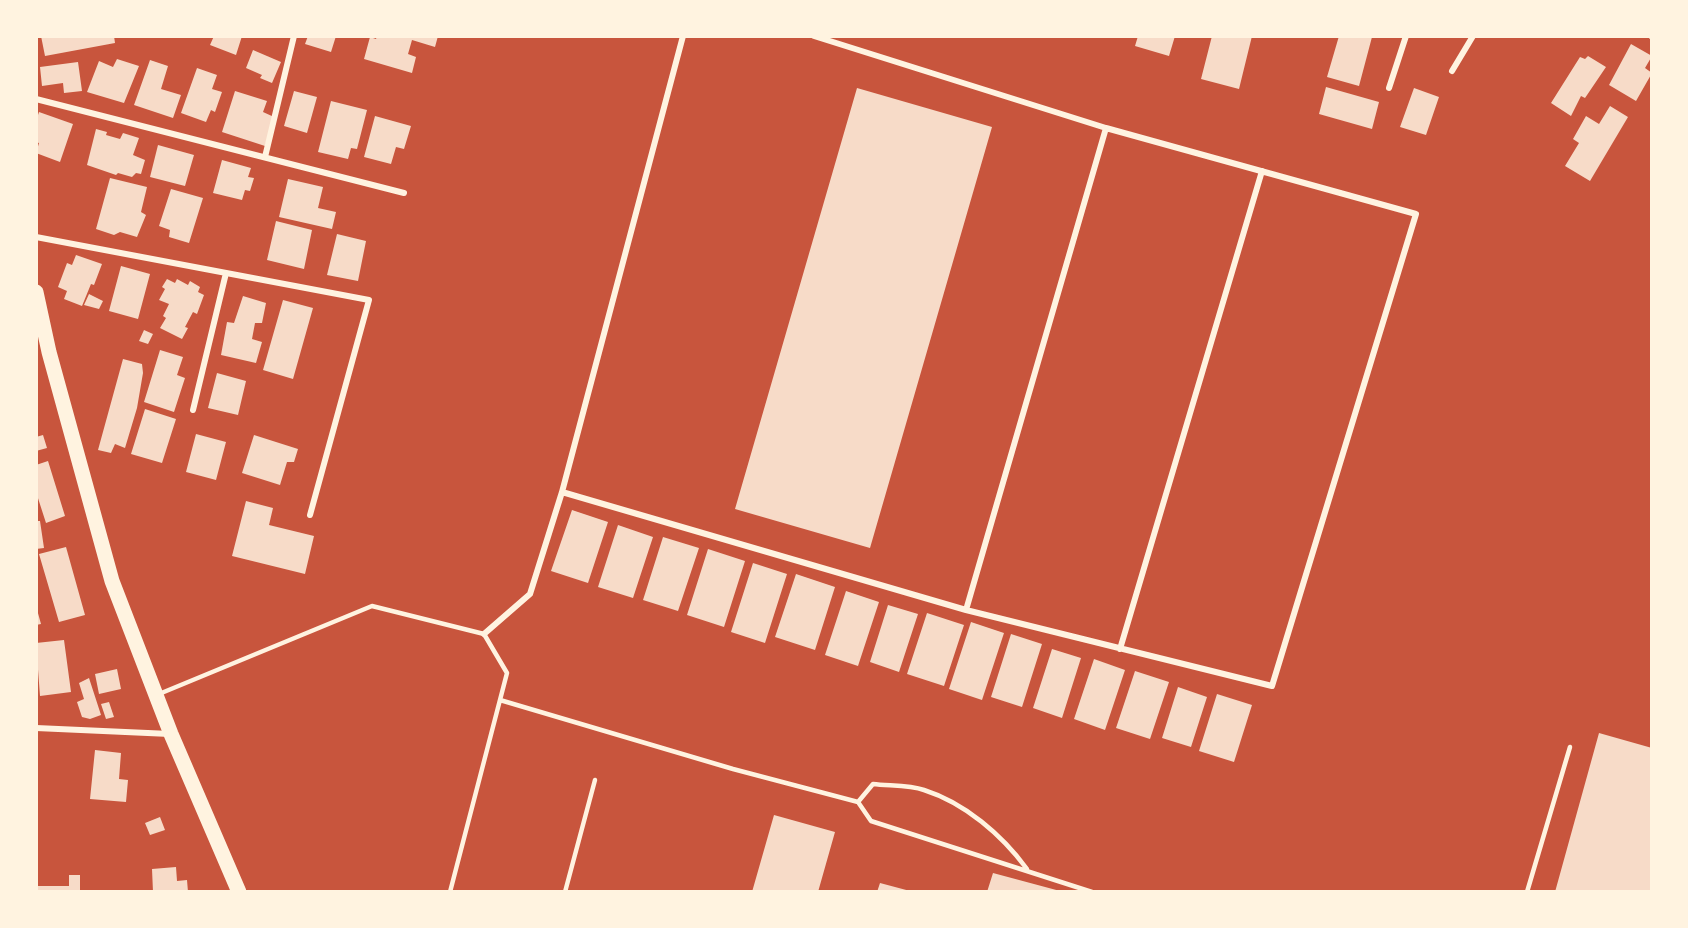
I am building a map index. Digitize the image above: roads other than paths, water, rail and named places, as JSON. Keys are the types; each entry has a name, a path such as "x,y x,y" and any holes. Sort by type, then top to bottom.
{"main road":[{"path":"36,292 45,353 112,581 171,734 239,892"}],"street":[{"path":"265,157 294,36"},
{"path":"484,634 530,594 562,492 683,36"},
{"path":"562,492 966,610 1272,686 1416,214 1106,128 814,36"},
{"path":"1389,88 1406,36"},
{"path":"1452,71 1473,36"},
{"path":"36,99 404,193"},
{"path":"966,610 1106,128"},
{"path":"1120,649 1262,171"},
{"path":"36,237 369,300 310,514"},
{"path":"194,410 226,273"},
{"path":"36,728 171,734"}],"lane":[{"path":"156,695 372,606 484,634 507,673 450,892"},
{"path":"500,700 734,769 858,802 871,821 1092,892"},
{"path":"1527,892 1569,747"},
{"path":"565,892 595,780"},
{"path":"858,802 873,784 923,789 965,808 1016,854 1029,871"}]}
